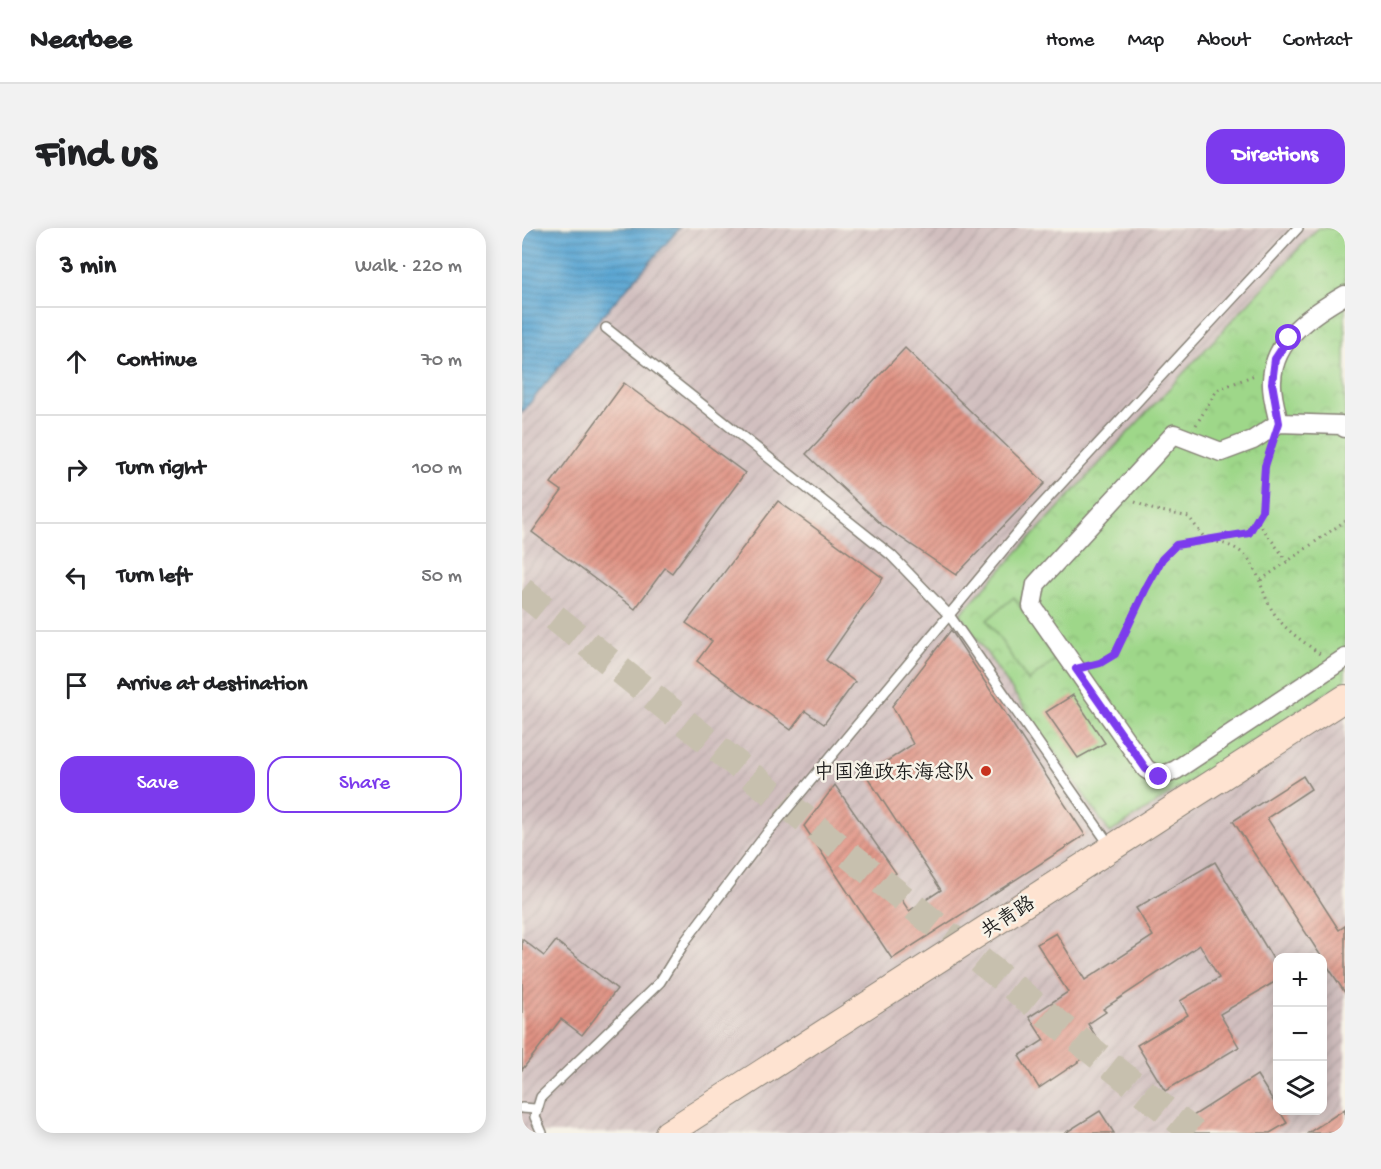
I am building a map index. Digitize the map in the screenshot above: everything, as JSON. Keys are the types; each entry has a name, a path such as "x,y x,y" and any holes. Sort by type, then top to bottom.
{"street":[{"path":"1279,423 1272,383 1275,359 1289,338 1317,311 1345,295"},
{"path":"1340,661 1176,770 1159,777 1146,769 1032,606 1036,584 1174,434 1221,452 1252,440 1279,423 1341,425 1345,428"},
{"name":"共青路","path":"668,1133 1345,698"}],"lane":[{"path":"542,1133 535,1116 535,1109 541,1097 660,982 686,940 767,833 1035,512 1298,228"},
{"path":"606,328 891,555 949,615 1113,849"},
{"path":"522,1108 535,1109"}],"path":[{"path":"1187,439 1217,390 1274,367"},
{"path":"1076,669 1100,663 1115,654 1162,559 1176,545 1249,533 1258,522 1262,511 1265,466 1279,423"},
{"path":"1119,495 1152,509 1189,517 1206,540 1234,546 1256,566 1275,615 1286,628 1340,661"},
{"path":"1261,580 1345,521"},
{"path":"1258,522 1287,561"}],"shaded area":[{"path":"680,228 1345,228 1345,1133 522,1133 522,413 574,348"}],"green space":[{"path":"1318,228 1345,228 1345,681 1110,833 960,614"},
{"path":"1014,597 1055,660 1028,681 987,620"}],"water":[{"path":"522,228 680,228 574,348 522,413"}],"building":[{"path":"905,348 1045,483 956,575 882,525 806,454"},
{"path":"624,383 745,473 672,573 665,568 635,609 532,532 562,491 551,483"},
{"path":"778,501 883,578 826,660 855,682 824,724 805,711 791,730 697,661 712,641 686,623"},
{"path":"951,630 1085,835 892,959 804,826 835,785 896,873 888,879 909,911 941,890 866,775 913,744 892,706"},
{"path":"1073,695 1105,743 1078,758 1046,712"},
{"path":"1303,776 1311,789 1267,818 1339,930 1345,926 1345,993 1327,965 1327,953 1319,953 1233,821"},
{"path":"1215,862 1273,959 1273,983 1220,1014 1239,1047 1165,1091 1137,1045 1188,1015 1180,1001 1219,978 1200,945 1103,1009 1106,1012 1088,1024 1102,1046 1039,1088 1019,1056 1044,1040 1029,1017 1068,992 1037,944 1056,933 1085,980 1153,936 1136,908"},
{"path":"522,939 544,956 556,941 617,989 582,1035 561,1019 522,1070"},
{"path":"1257,1075 1273,1101 1273,1115 1282,1115 1287,1123 1270,1133 1192,1133 1185,1121"},
{"path":"1345,1109 1345,1133 1308,1133"},
{"path":"1100,1111 1114,1133 1065,1133"}],"tunnel":[{"path":"522,591 1194,1133"}],"place":[{"name":"中国渔政东海总队","path":"986,771"}],"route":[{"path":"1159,777 1146,769 1076,669 1100,663 1115,654 1126,635 1130,617 1162,559 1176,545 1249,533 1258,522 1262,511 1265,466 1279,423 1272,383 1275,359 1289,338"}]}
